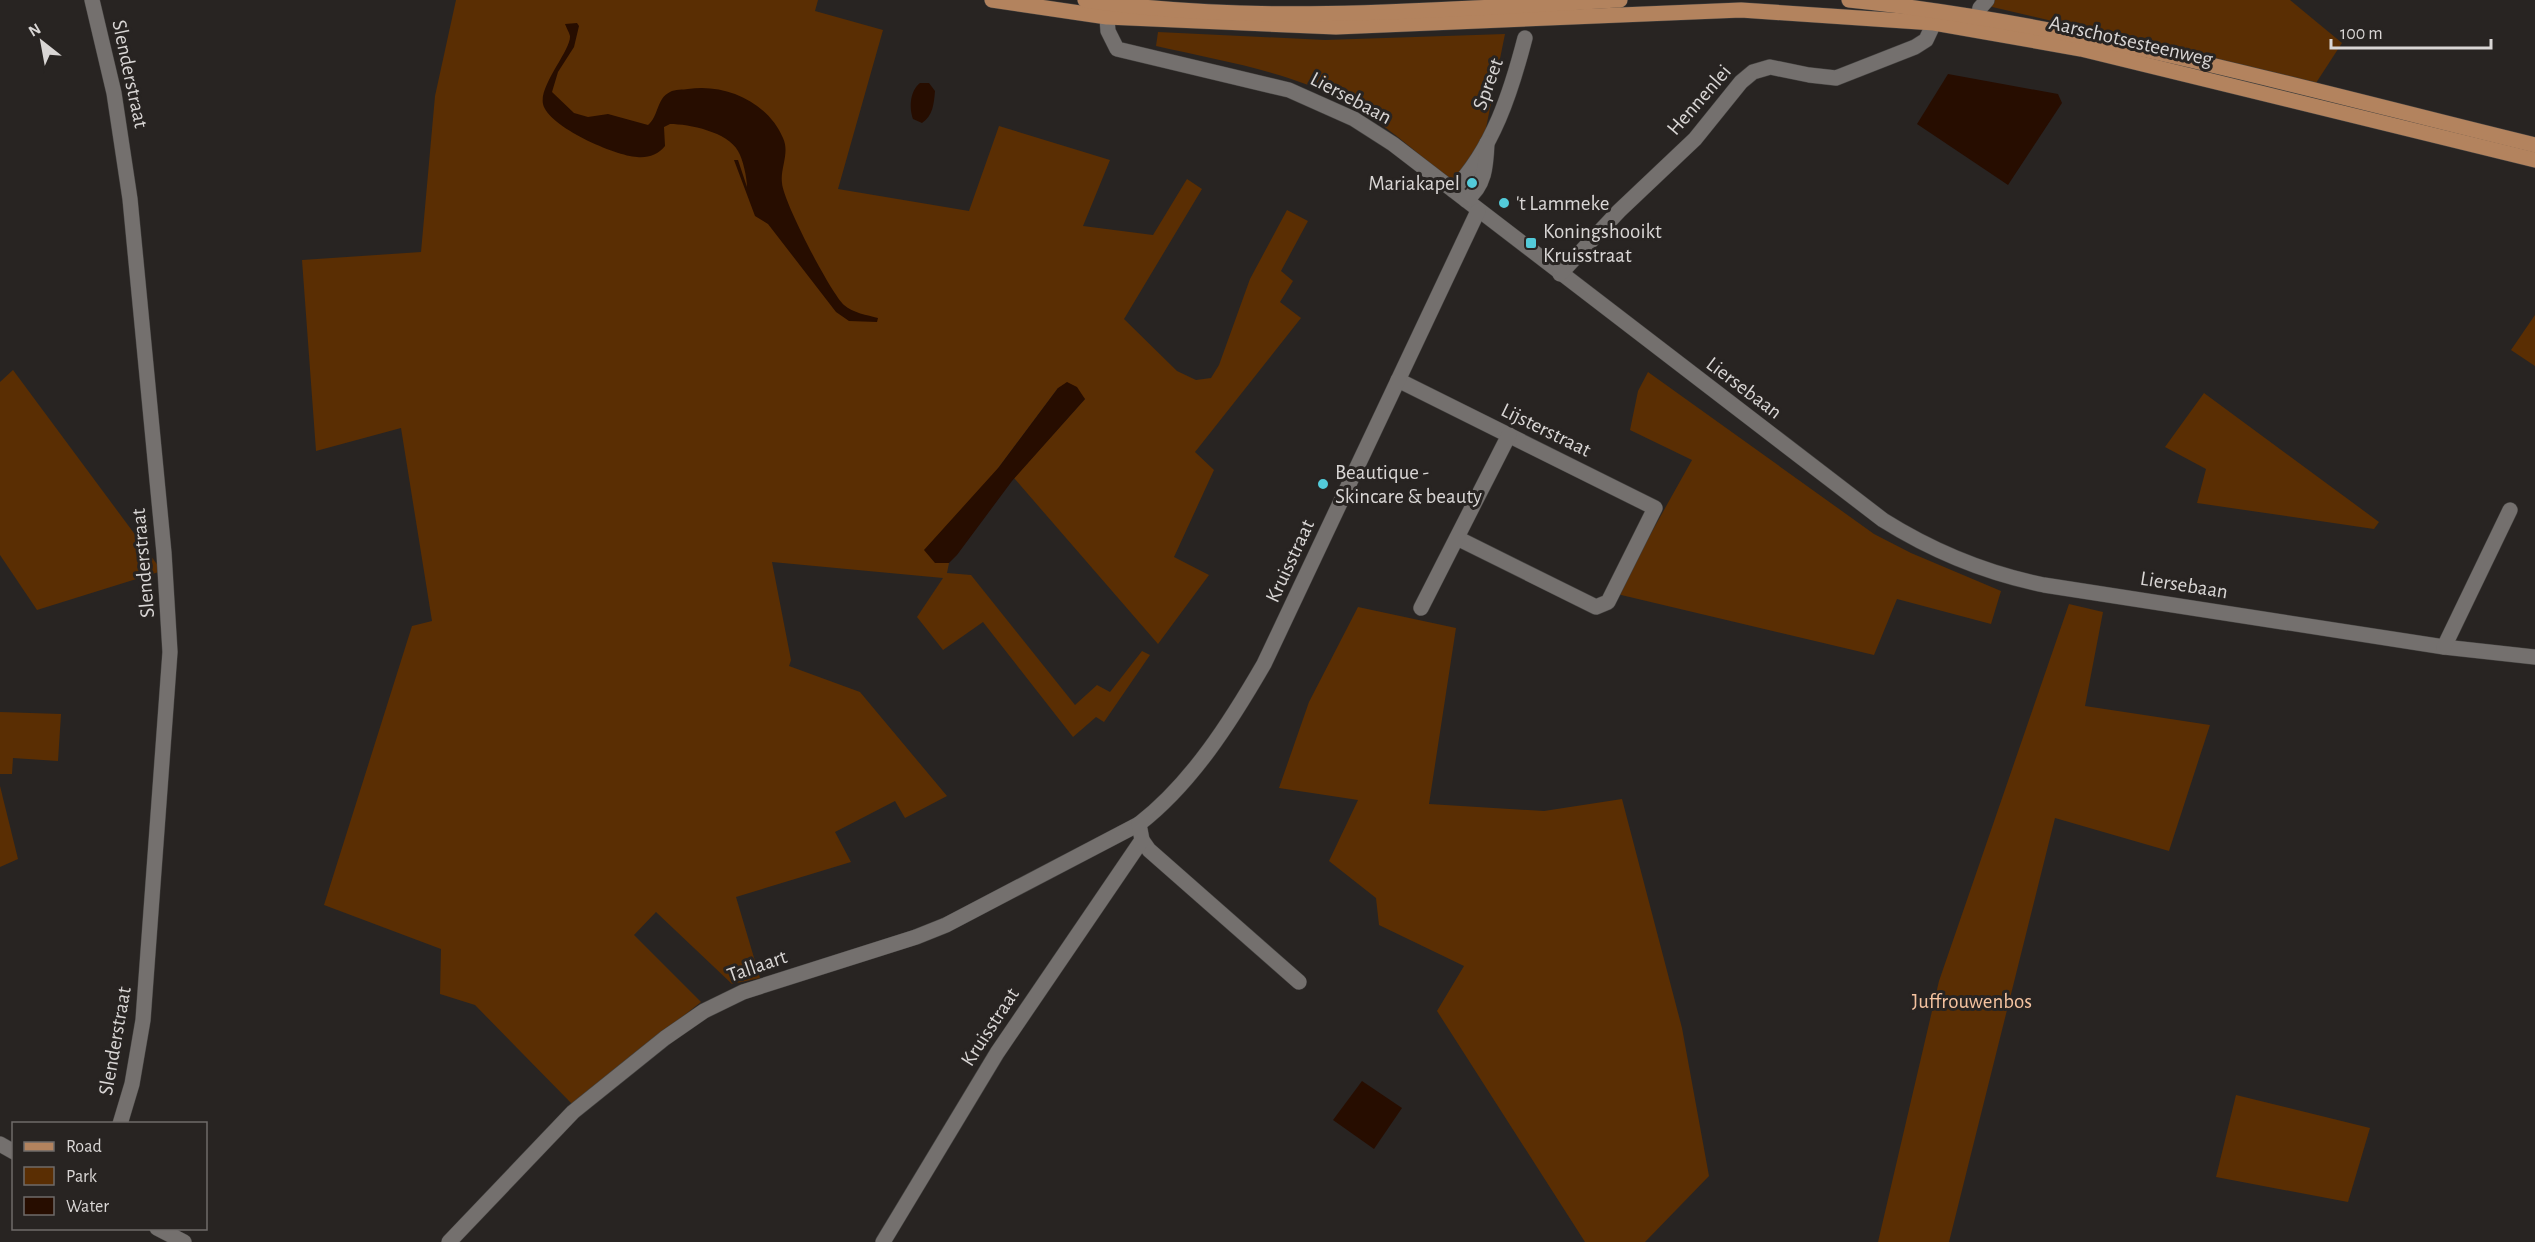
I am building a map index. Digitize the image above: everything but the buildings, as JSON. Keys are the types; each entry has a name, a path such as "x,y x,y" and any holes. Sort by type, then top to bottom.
{"main road":[{"name":"Aarschotsesteenweg","path":"1085,0 1107,10"},
{"name":"Aarschotsesteenweg","path":"1579,6 1620,0"},
{"name":"Aarschotsesteenweg","path":"1849,0 1978,17 2075,34 2535,145"},
{"name":"Aarschotsesteenweg","path":"1002,1 1107,10 1327,12 1579,6 1741,10 1934,23 2081,49 2535,160"}],"street":[{"name":"Slenderstraat","path":"92,0 114,93 130,200 164,554 170,652 169,698 143,1020 132,1084 121,1122"},
{"path":"1978,17 1980,8 1987,0"},
{"name":"Liersebaan","path":"1107,10 1108,31 1117,49 1289,90 1317,100 1354,119 1393,144 1883,520 1931,549 1962,562 2044,585 2444,647 2535,657"},
{"name":"Hennenlei","path":"1560,274 1618,211 1695,139 1741,82 1753,72 1770,67 1825,78 1843,76 1915,47 1926,40 1934,23"},
{"name":"Spreet","path":"1454,190 1487,143 1512,88 1526,38"},
{"name":"Spreet","path":"1466,200 1480,188 1486,166 1487,143"},
{"name":"Kruisstraat","path":"1139,824 1168,800 1241,704 1264,664 1479,211"},
{"name":"Lijsterstraat","path":"1398,380 1654,508 1608,602 1596,608 1457,538"},
{"path":"1421,608 1509,435"},
{"path":"2444,647 2510,510"},
{"path":"1139,824 1142,840 1149,850 1299,982"},
{"name":"Tallaart","path":"449,1242 573,1112 665,1038 704,1011 742,992 916,938 946,925 1139,824"},
{"name":"Kruisstraat","path":"883,1242 997,1053 1142,840"},
{"path":"161,1230 184,1242"}],"green space":[{"path":"456,0 818,0 815,11 883,30 838,189 969,211 999,126 1110,160 1083,226 1153,235 1187,179 1202,189 1124,319 1177,371 1196,380 1211,378 1219,365 1250,279 1287,210 1308,221 1281,271 1293,281 1280,302 1301,318 1195,452 1214,470 1174,557 1209,575 1158,644 1014,478 1085,399 1058,388 999,467 935,563 949,563 947,573 971,575 1075,705 1097,685 1110,692 1142,651 1150,655 1104,722 1096,717 1073,737 983,622 943,650 917,617 943,578 772,562 791,660 789,666 860,692 947,796 905,818 895,801 835,832 851,862 736,897 760,978 732,984 656,912 634,935 701,1002 572,1104 475,1005 440,994 441,949 324,905 412,626 432,621 401,428 316,451 302,260 421,252 435,96"},
{"path":"1995,0 2290,0 2342,43 2316,83 1988,6"},
{"path":"1158,32 1325,40 1505,34 1484,138 1454,182 1354,106 1317,88 1272,73 1156,46"},
{"path":"2535,315 2535,366 2511,350"},
{"path":"13,370 162,571 37,610 0,555 0,382"},
{"path":"1648,372 1874,534 1911,553 2001,591 1991,624 1897,599 1874,655 1617,594 1692,460 1630,430 1638,391"},
{"path":"2204,393 2379,522 2374,529 2197,503 2206,469 2165,447"},
{"name":"Juffrouwenbos","path":"2069,604 2103,612 2085,706 2210,725 2169,851 2055,818 1949,1242 1878,1242 1939,981"},
{"path":"1358,607 1456,628 1429,804 1544,811 1622,799 1682,1028 1709,1176 1645,1242 1585,1242 1437,1011 1464,966 1379,925 1376,898 1329,861 1358,800 1279,788 1309,702"},
{"path":"0,712 61,714 58,761 13,758 12,774 0,774"},
{"path":"0,786 18,859 0,867"},
{"path":"2236,1095 2370,1128 2348,1202 2216,1177"}],"water":[{"path":"577,23 579,26 574,47 558,72 552,92 574,113 588,117 608,114 648,125 665,95 674,90 702,88 730,92 756,105 767,114 776,125 785,144 782,172 784,193 808,246 837,297 844,305 856,312 878,318 877,322 849,321 836,312 768,224 755,216 734,160 738,160 747,187 742,159 733,144 726,139 707,130 670,124 664,127 665,146 659,152 637,157 599,146 569,131 557,122 543,104 543,96 569,42 570,36 565,24"},
{"path":"1948,74 2058,94 2062,103 2008,185 1917,124"},
{"path":"920,83 929,83 935,91 931,113 922,123 913,119 911,109 912,95"},
{"path":"1067,382 1077,387 1085,399 1012,481 957,555 949,563 935,563 924,550 999,467 1058,388"},
{"path":"1362,1081 1402,1108 1374,1149 1333,1120"}],"place":[{"name":"Mariakapel","path":"1472,183"},
{"name":"'t Lammeke","path":"1504,203"},
{"name":"Koningshooikt Kruisstraat","path":"1531,243"},
{"name":"Beautique - Skincare & beauty","path":"1323,484"}]}
